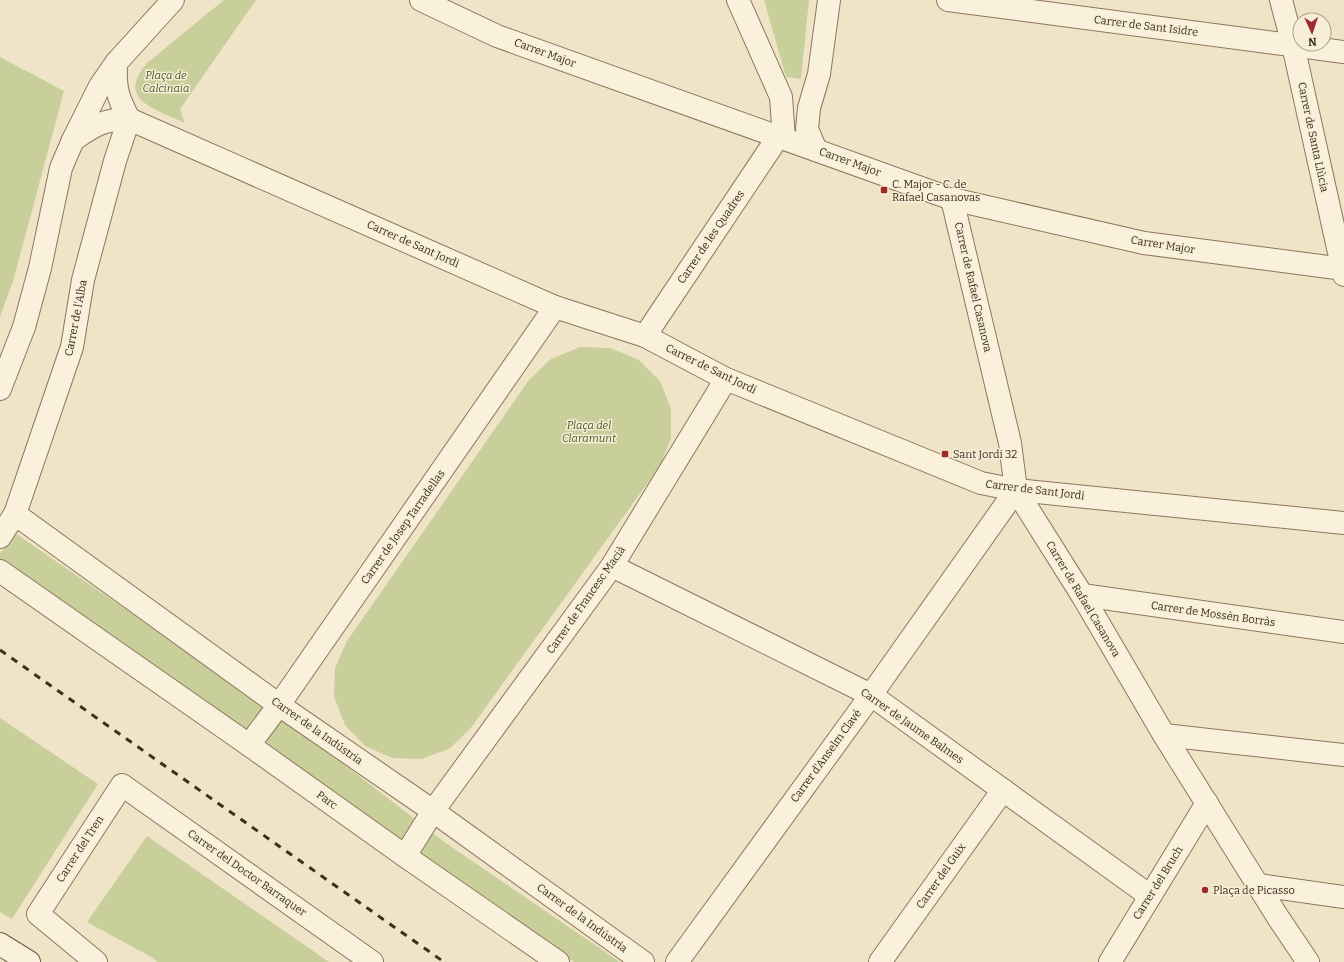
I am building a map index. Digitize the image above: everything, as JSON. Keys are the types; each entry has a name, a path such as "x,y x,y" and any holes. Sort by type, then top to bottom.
{"street":[{"path":"0,389 24,327 40,268 61,168 73,140 100,86 116,63 173,0"},
{"name":"Carrer Major","path":"421,0 497,36 952,199 1144,243 1343,271"},
{"path":"738,0 781,97 781,138"},
{"path":"816,150 807,130 808,108 819,74 829,0"},
{"name":"Carrer de Sant Isidre","path":"948,0 1292,45"},
{"name":"Carrer de Santa Llùcia","path":"1281,0 1292,41"},
{"name":"Carrer de Sant Isidre","path":"1332,50 1344,52"},
{"name":"Carrer de Santa Llùcia","path":"1295,52 1343,271"},
{"path":"73,140 95,125 112,120 129,119 119,102 115,83 116,63"},
{"path":"781,97 800,95 819,74"},
{"name":"Carrer de Sant Jordi","path":"129,119 555,307 645,336 726,379 981,483 1016,490 1344,523"},
{"name":"Carrer de l'Alba","path":"15,514 72,347 83,280 115,160 129,119"},
{"name":"Carrer de les Quadres","path":"645,336 781,138"},
{"name":"Carrer de Rafael Casanova","path":"952,199 1010,443 1016,490 1082,595 1164,735 1308,962"},
{"name":"Carrer de Josep Tarradellas","path":"250,745 555,307"},
{"name":"Carrer de Francesc Macià","path":"405,856 433,811 612,566 726,379"},
{"name":"Carrer d'Anselm Clavé","path":"677,962 871,695 1016,490"},
{"path":"0,537 15,514"},
{"name":"Carrer de la Indústria","path":"15,514 279,705 433,811 643,962"},
{"name":"Carrer de Jaume Balmes","path":"612,566 871,695 1150,896"},
{"path":"0,571 250,745"},
{"name":"Carrer de Mossèn Borràs","path":"1082,595 1344,632"},
{"path":"1164,735 1344,755"},
{"name":"Parc","path":"250,745 405,856"},
{"name":"Carrer del Tren","path":"96,962 38,914 122,785"},
{"name":"Carrer del Doctor Barraquer","path":"122,785 372,962"},
{"name":"Carrer del Guix","path":"880,962 1003,790"},
{"name":"Carrer del Bruch","path":"1110,962 1207,803"},
{"path":"405,856 558,962"},
{"path":"1258,885 1344,897"},
{"path":"0,944 29,962"}],"green space":[{"name":"Plaça de Calcinaia","path":"224,0 256,0 180,109 185,123 152,108 143,102 137,95 135,86 138,76 147,63"},
{"path":"764,0 809,0 801,79 786,77"},
{"path":"0,57 64,91 14,278 0,317"},
{"name":"Plaça del Claramunt","path":"580,347 610,348 639,360 660,381 671,409 671,438 660,466 470,729 449,749 421,759 392,758 365,746 345,725 334,697 335,668 347,641 529,380 551,359"},
{"path":"15,533 295,726 443,841 620,962 574,962 0,561 0,554"},
{"path":"0,718 98,784 12,919 0,912"},
{"path":"147,836 329,962 157,962 153,958 87,922"}],"railway":[{"path":"0,650 444,962"}],"place":[{"name":"C. Major - C. de Rafael Casanovas","path":"884,190"},
{"name":"Sant Jordi 32","path":"945,454"},
{"name":"Plaça de Picasso","path":"1205,890"}]}
